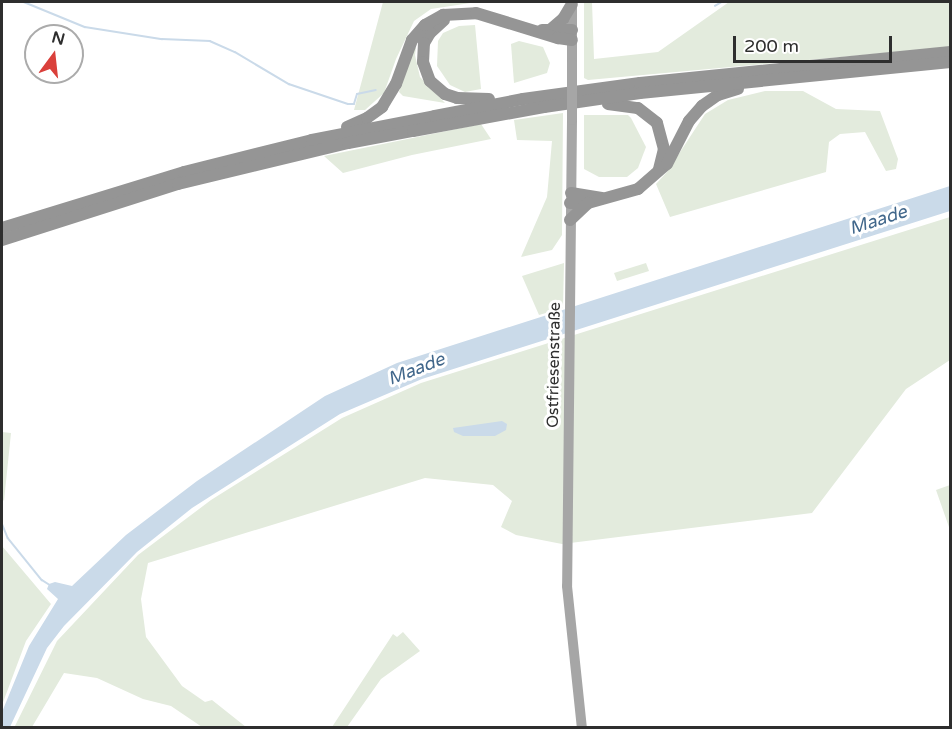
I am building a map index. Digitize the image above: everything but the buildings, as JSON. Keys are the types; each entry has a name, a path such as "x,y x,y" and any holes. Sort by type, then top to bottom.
{"highway":[{"path":"551,29 563,19 572,3"},
{"path":"312,140 324,133 355,124 375,113 392,92 417,33 433,19 452,14 476,14 535,31 572,35"},
{"path":"452,14 439,23 424,43 423,63 430,81 445,94 457,98 523,99"},
{"path":"535,31 551,29 572,35"},
{"path":"2,228 184,172 312,140 523,99 671,80 951,52"},
{"path":"2,240 167,187 348,143 544,107 764,80 951,62"},
{"path":"570,220 588,203 618,197 638,189 658,173 667,164 689,121 702,106 724,93 755,86 764,80"},
{"path":"544,107 557,110 621,104 645,112 657,123 664,139 663,156 658,173"},
{"path":"570,198 603,199"},
{"path":"570,198 588,203"}],"main road":[{"name":"Ostfriesenstraße","path":"572,3 567,586 582,728"}],"shaded area":[{"path":"383,2 477,2 431,9 414,21 396,59 384,93 365,110 354,110"},
{"path":"584,2 592,2 594,59 658,52 729,2 950,2 950,47 588,80 584,78"},
{"path":"475,25 481,89 465,92 450,85 437,66 438,41 443,33 459,26"},
{"path":"519,41 543,47 550,63 547,73 514,83 511,44"},
{"path":"413,46 416,48 415,55 420,77 445,103 403,96 399,92"},
{"path":"765,91 803,91 836,109 880,111 898,159 896,169 886,171 865,132 840,134 829,142 826,172 670,217 656,184 667,172 705,114 728,100"},
{"path":"563,113 562,235 552,250 521,257 547,197 552,141 517,140 514,120"},
{"path":"584,115 628,115 646,147 638,168 627,177 599,177 584,169"},
{"path":"481,124 491,139 412,155 343,173 324,156"},
{"path":"950,217 950,360 906,389 812,513 562,544 516,535 501,527 512,501 493,485 425,478 148,563 141,599 146,637 182,686 205,702 212,700 246,727 202,727 171,706 143,699 97,678 64,673 32,727 14,728 57,641 138,555 211,500 342,418 421,383"},
{"path":"564,263 563,308 539,315 522,276"},
{"path":"646,263 649,271 617,281 614,273"},
{"path":"2,432 11,433 4,501 2,498"},
{"path":"950,485 950,530 936,490"},
{"path":"2,546 51,604 26,641 2,705"},
{"path":"403,632 420,651 381,679 347,727 332,727 393,634 397,637"}],"water":[{"name":"Maade","path":"950,186 950,211 422,379 340,414 192,508 137,552 64,626 47,648 10,727 2,728 2,712 29,646 58,599 47,589 49,584 55,582 72,586 126,535 197,481 325,396 397,363"},
{"path":"502,421 507,424 506,430 495,436 463,436 454,432 453,428"}],"waterway":[{"path":"24,2 85,27 162,39 210,41 235,52 289,84 348,104 354,104 357,94 376,90"},
{"path":"715,6 722,2"},
{"path":"2,523 8,538 42,580 50,585"}]}
